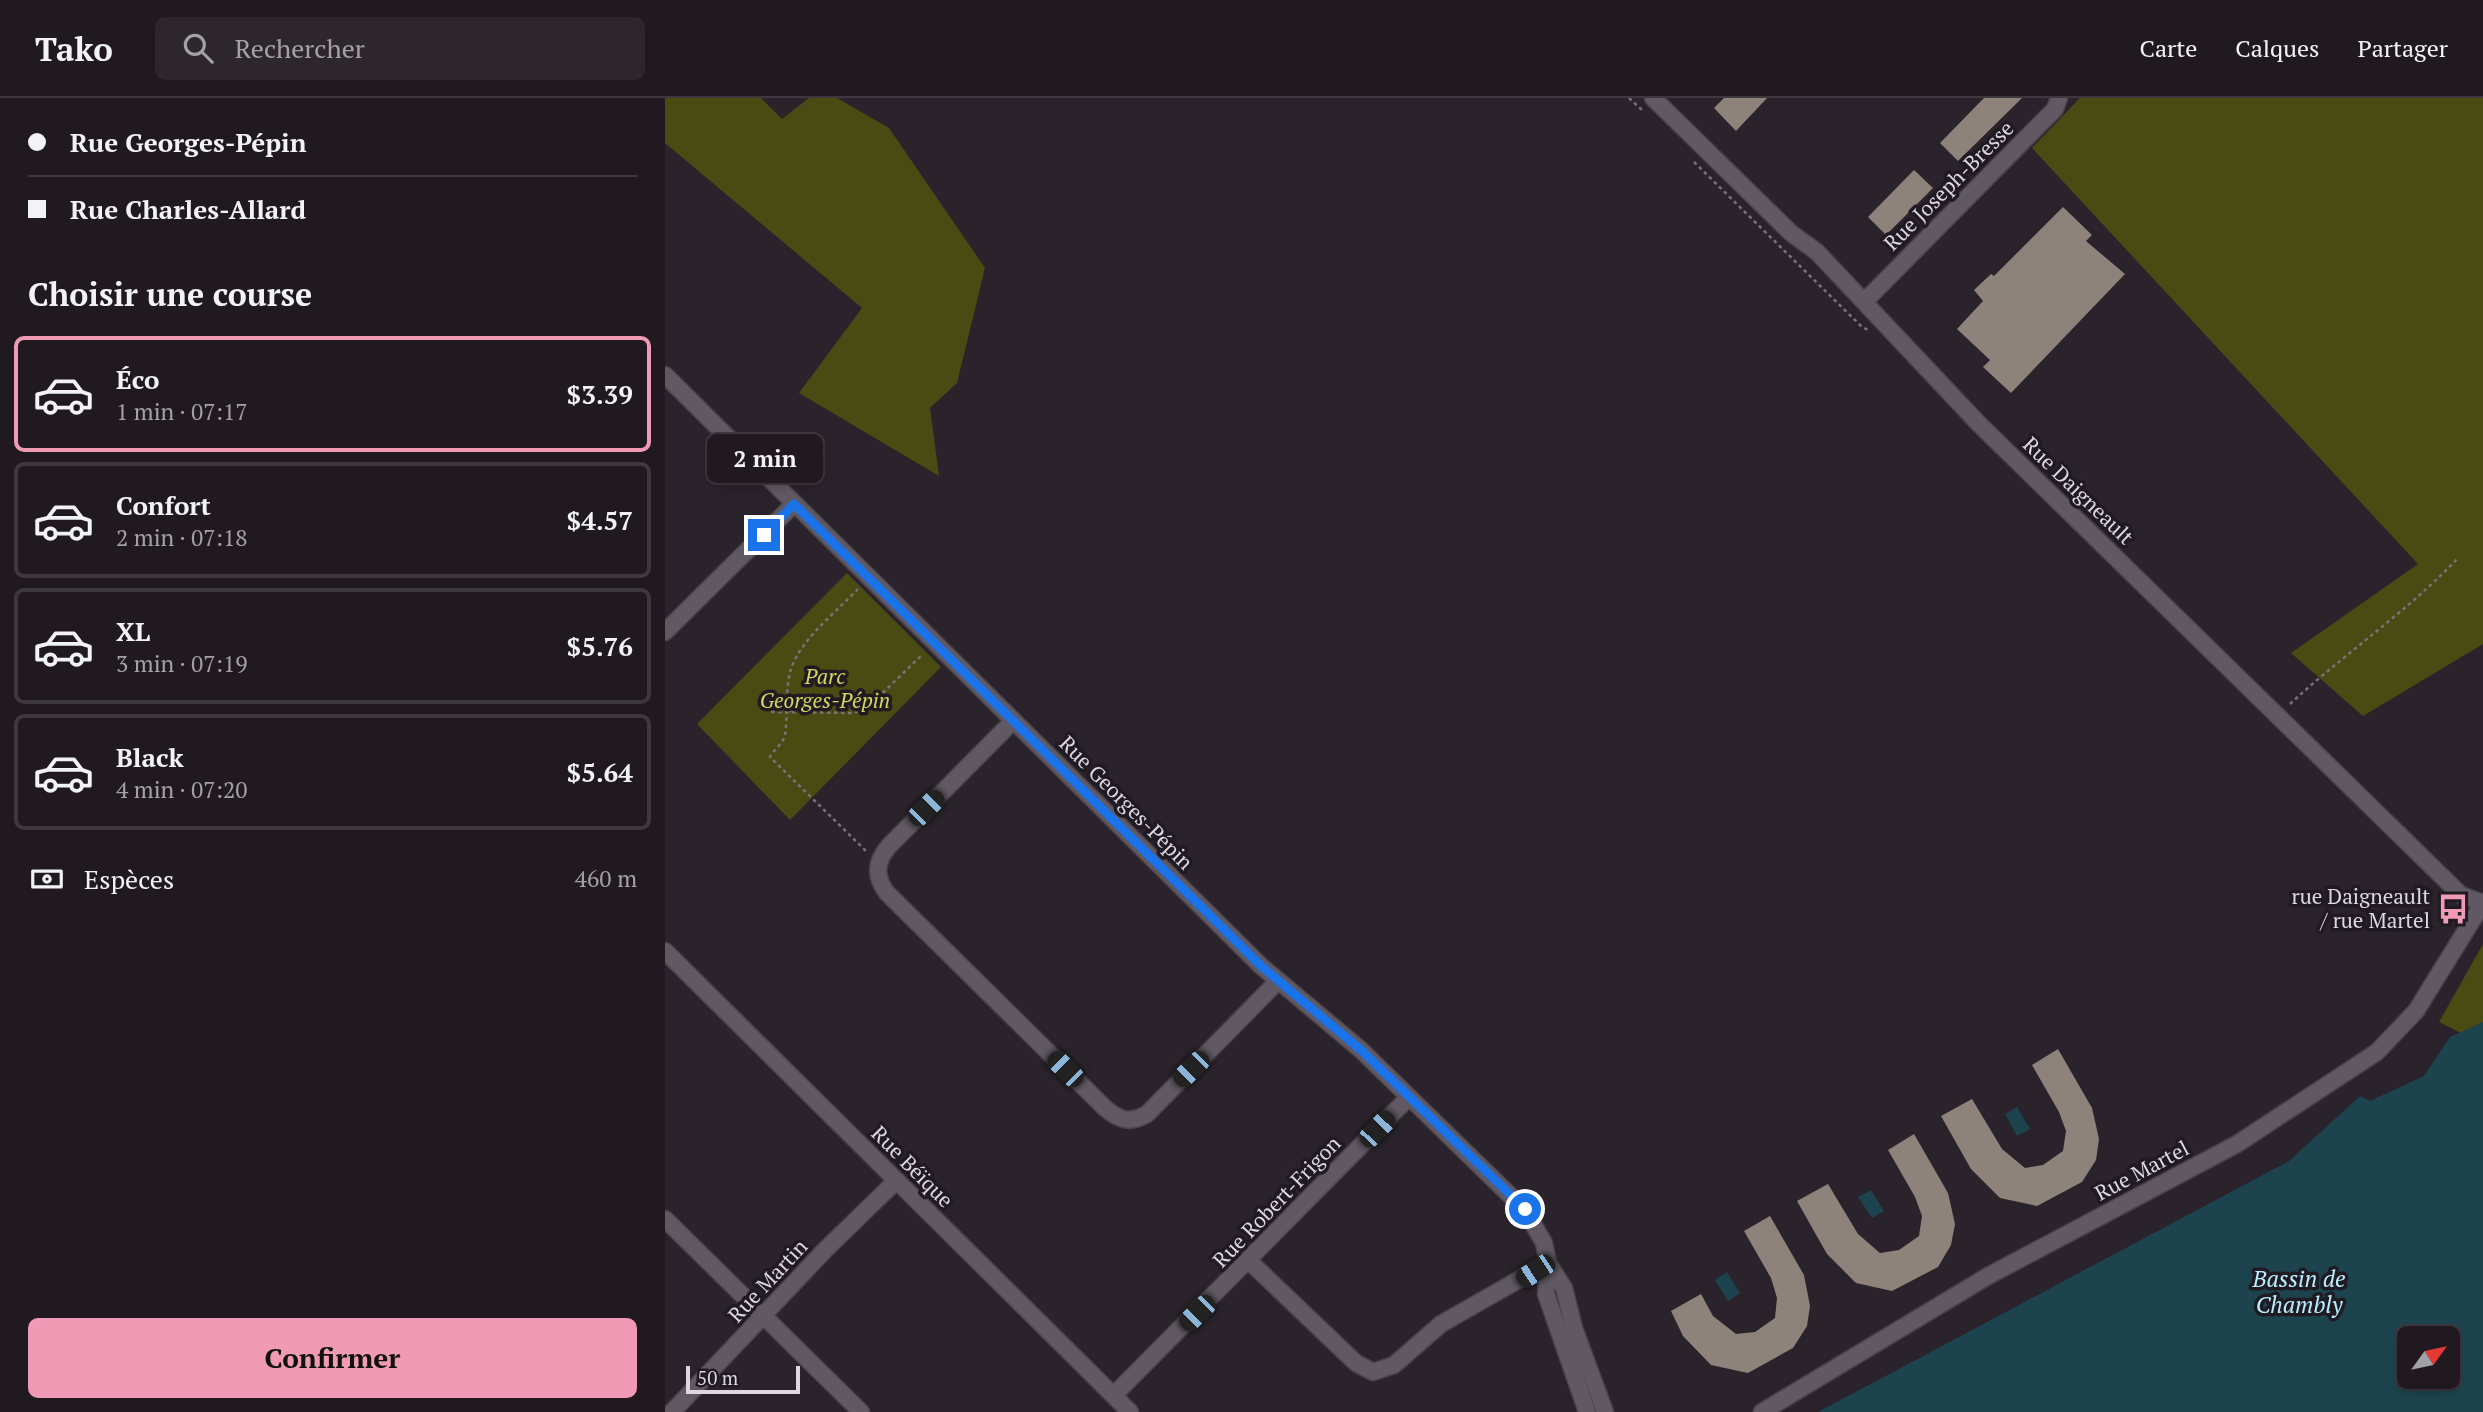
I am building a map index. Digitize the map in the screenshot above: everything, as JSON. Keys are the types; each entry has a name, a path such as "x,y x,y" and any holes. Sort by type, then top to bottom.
{"street":[{"name":"Rue Daigneault","path":"1653,98 1865,301 1979,424 2432,867 2461,895 2483,903"},
{"name":"Rue Joseph-Bresse","path":"1865,301 2055,109 2059,98"},
{"name":"Rue Georges-Pépin","path":"665,375 1277,982 1342,1032 1525,1209 1541,1234 1548,1263 1546,1294 1587,1412"},
{"path":"665,632 794,504"},
{"path":"1013,721 889,846 880,857 877,873 887,893 1075,1079 1117,1117 1129,1120 1141,1117 1277,982"},
{"name":"Rue Martel","path":"1762,1412 1989,1276 2237,1144 2377,1052 2416,1011 2483,903"},
{"name":"Rue Béïque","path":"665,951 1131,1412"},
{"name":"Rue Robert-Frigon","path":"1114,1395 1409,1097"},
{"name":"Rue Martin","path":"672,1412 896,1181"},
{"path":"665,1219 861,1412"},
{"path":"1249,1261 1356,1363 1373,1372 1394,1365 1441,1324 1548,1263"},
{"name":"Rue Georges-Pépin","path":"1548,1263 1564,1289 1574,1328 1605,1412"}],"path":[{"path":"1629,98 1649,117"},
{"path":"1688,156 1862,327 1877,331"},
{"path":"2285,709 2336,662 2436,582 2458,558"},
{"path":"860,587 822,626 794,662 789,683 789,712 785,737 771,754 772,761 870,855"},
{"path":"771,712 852,713 865,710 926,652"},
{"path":"789,712 799,704"}],"green space":[{"path":"665,98 761,98 782,119 809,98 837,98 889,128 985,268 957,383 930,408 939,476 799,393 862,308 665,143"},
{"path":"2080,98 2483,98 2483,644 2363,716 2291,653 2418,564 2032,148"},
{"name":"Parc Georges-Pépin","path":"847,573 941,667 790,820 697,724"},
{"path":"2483,944 2483,1022 2461,1033 2439,1022"}],"water":[{"name":"Bassin de Chambly","path":"2483,1022 2483,1412 1818,1412 2289,1161 2360,1096 2370,1101 2424,1076 2450,1037"},
{"path":"2017,1107 2030,1129 2017,1136 2005,1114"},
{"path":"1871,1190 1884,1211 1872,1218 1858,1197"},
{"path":"1727,1272 1740,1293 1728,1301 1715,1280"}],"building":[{"path":"1724,98 1767,98 1736,131 1714,108"},
{"path":"1984,98 2022,98 1958,161 1940,143"},
{"path":"1914,170 1933,188 1886,235 1868,217"},
{"path":"2063,207 2092,235 2086,241 2125,274 2011,393 1983,367 1990,360 1957,329 1983,301 1974,290 1991,274 1994,276"},
{"path":"2058,1049 2092,1108 2099,1139 2096,1160 2082,1182 2037,1206 2000,1198 1971,1169 1941,1116 1972,1099 2002,1149 2025,1168 2043,1165 2063,1151 2066,1131 2059,1112 2032,1065"},
{"path":"1914,1134 1948,1193 1955,1224 1951,1245 1938,1267 1892,1291 1856,1283 1827,1254 1797,1201 1828,1184 1858,1234 1880,1253 1899,1250 1919,1236 1922,1216 1915,1197 1888,1150"},
{"path":"1770,1216 1804,1275 1810,1306 1807,1326 1793,1348 1748,1373 1711,1365 1683,1336 1671,1311 1701,1294 1713,1316 1736,1334 1755,1332 1775,1318 1777,1298 1771,1278 1744,1231"}],"place":[{"name":"rue Daigneault / rue Martel","path":"2453,909"}],"route":[{"path":"764,535 794,504 1277,982 1342,1032 1525,1209"}]}
